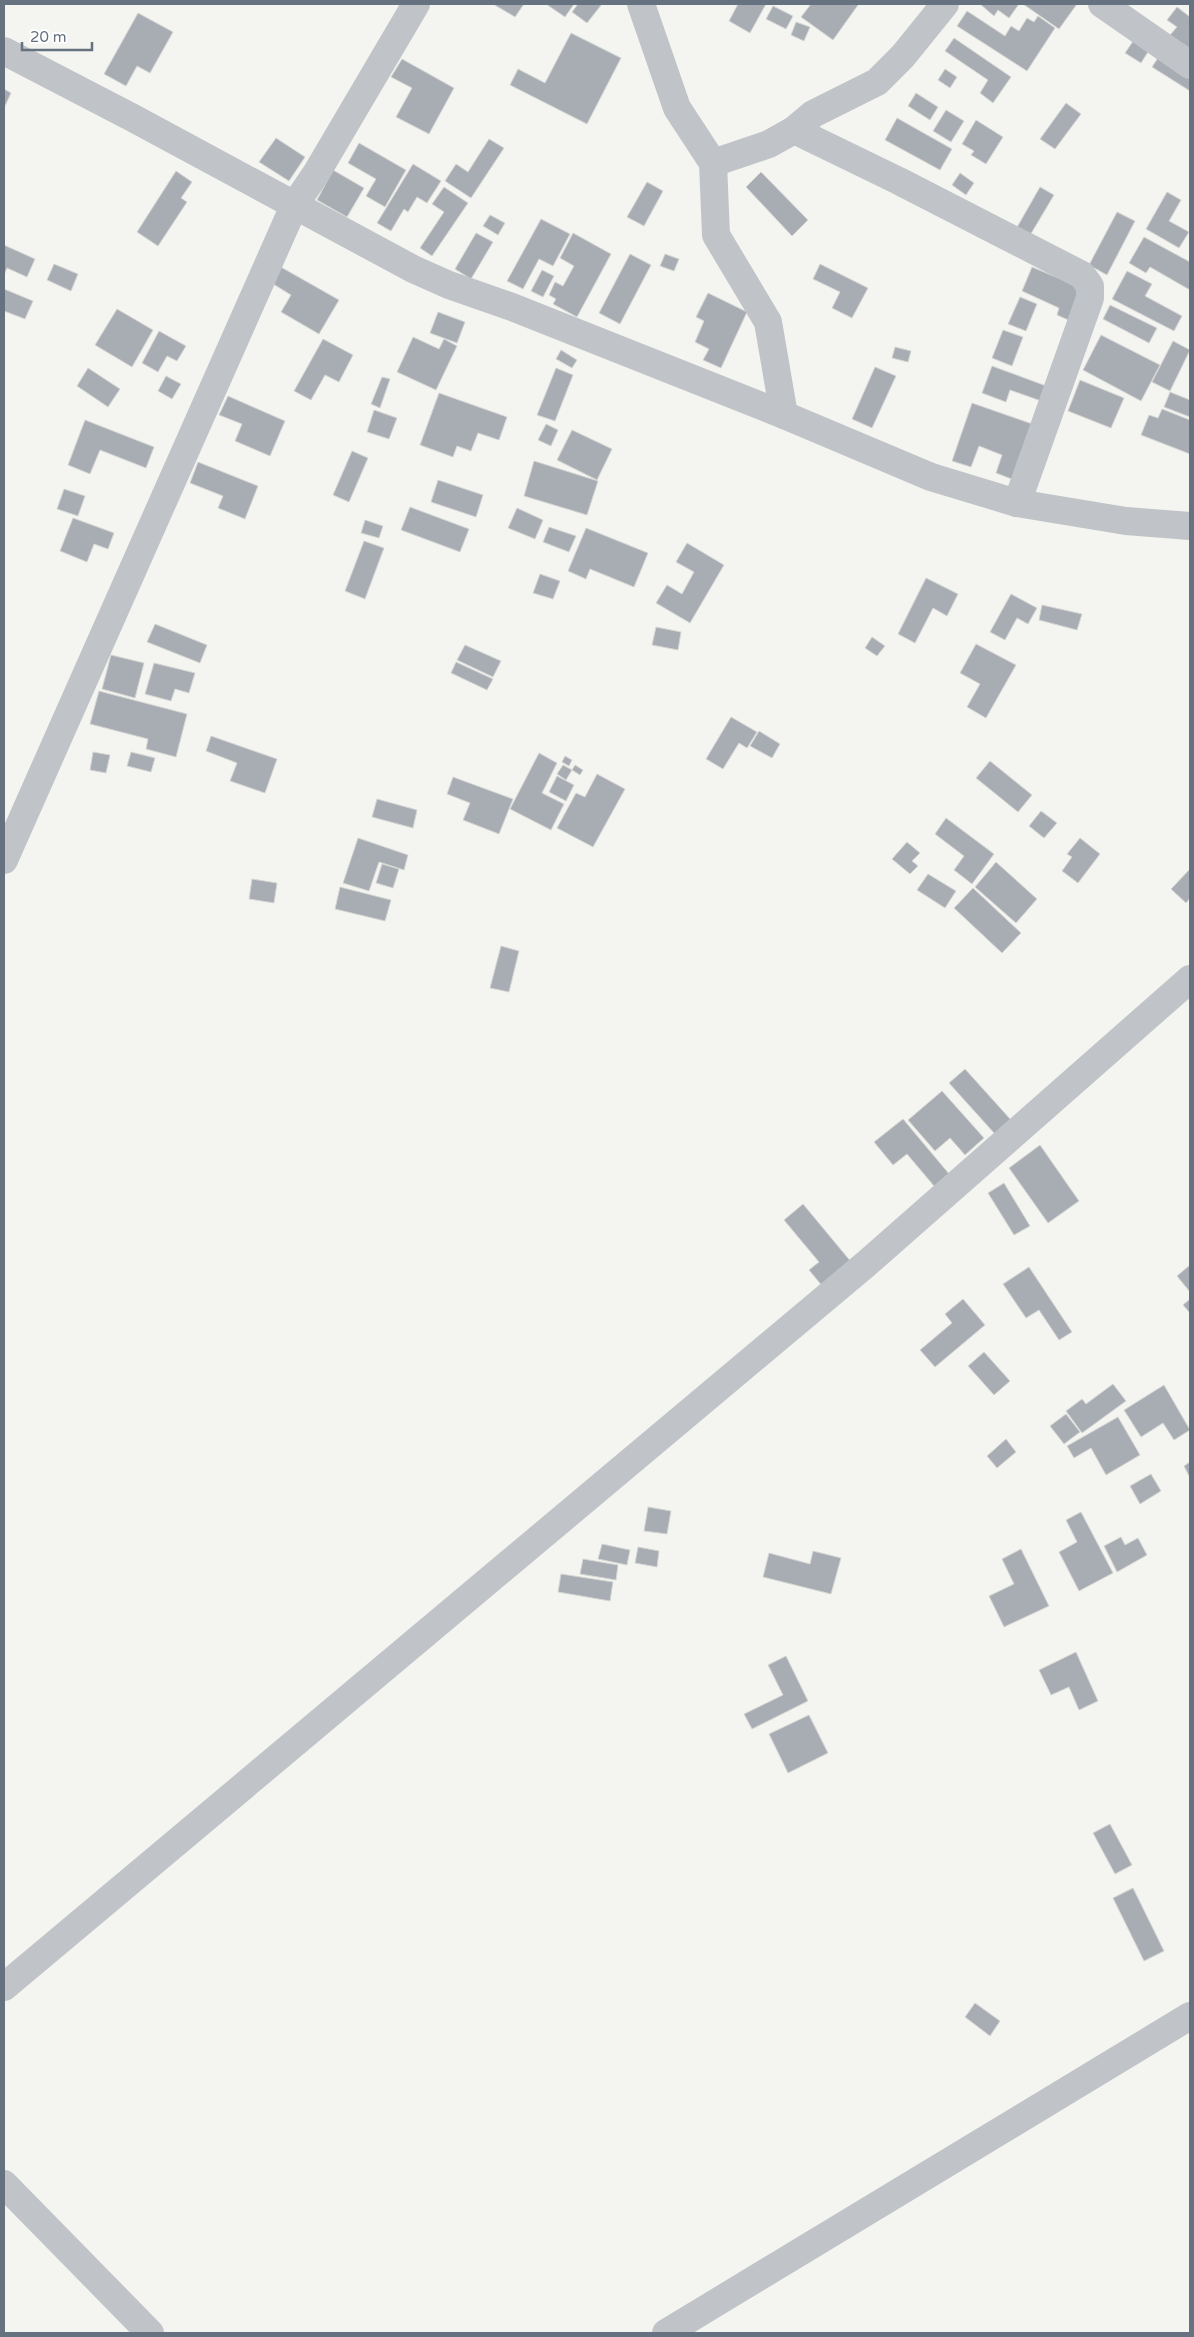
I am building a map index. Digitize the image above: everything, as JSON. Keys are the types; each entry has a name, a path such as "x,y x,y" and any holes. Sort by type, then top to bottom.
{"street":[{"path":"4,860 294,206 317,172 416,4"},
{"path":"641,4 677,108 713,163 716,236 768,322 784,414"},
{"path":"713,163 769,144 794,130 813,114 878,82 903,56 945,4"},
{"path":"1102,4 1190,65"},
{"path":"4,51 133,118 294,206 449,285 512,307 784,414 931,477 1017,503 1126,520 1190,526"},
{"path":"794,130 899,181 1082,275 1090,286 1090,298 1017,503"},
{"path":"4,1987 866,1264 1190,978"},
{"path":"666,2333 1190,2016"},
{"path":"4,2184 150,2333"}],"building":[{"path":"493,4 524,4 515,17"},
{"path":"546,4 574,4 565,17"},
{"path":"578,4 602,4 587,23 572,12"},
{"path":"738,4 766,4 750,33 729,21"},
{"path":"811,4 858,5 833,40 801,17"},
{"path":"980,4 1019,4 1009,18 998,10 994,16"},
{"path":"1023,4 1077,4 1059,29"},
{"path":"773,6 793,16 786,29 766,19"},
{"path":"1177,7 1190,17 1190,50 1170,35 1177,27 1167,20"},
{"path":"967,11 1005,36 1011,26 1019,31 1027,18 1034,22 1038,16 1055,28 1027,71 957,26"},
{"path":"138,13 173,32 150,73 137,66 126,86 104,74"},
{"path":"796,22 810,27 804,41 791,35"},
{"path":"571,33 621,58 587,124 510,85 518,69 545,83"},
{"path":"1138,34 1153,44 1141,63 1125,53"},
{"path":"954,38 1011,77 993,103 980,93 988,80 945,51"},
{"path":"1163,50 1190,68 1190,91 1152,67"},
{"path":"402,59 454,88 429,134 396,117 412,88 391,77"},
{"path":"945,69 957,77 950,88 938,80"},
{"path":"4,89 11,93 4,108"},
{"path":"916,93 938,107 930,120 908,106"},
{"path":"1066,103 1081,114 1055,149 1040,139"},
{"path":"946,110 964,121 951,142 933,131"},
{"path":"897,118 952,149 940,170 885,140"},
{"path":"976,120 1003,137 986,164 971,155 974,151 962,144"},
{"path":"276,138 305,157 289,181 259,162"},
{"path":"489,139 504,148 471,198 445,181 456,164 468,172"},
{"path":"359,143 406,170 385,207 366,196 376,179 348,163"},
{"path":"413,164 441,181 427,203 417,197 408,212 404,209 391,231 377,223"},
{"path":"333,170 364,188 347,217 317,200"},
{"path":"176,171 192,182 181,198 187,202 158,246 137,232"},
{"path":"761,172 808,220 792,236 746,187"},
{"path":"960,173 974,183 966,195 952,185"},
{"path":"647,182 663,191 644,226 627,217"},
{"path":"444,187 468,203 432,256 420,248 444,212 432,204"},
{"path":"1040,187 1054,195 1029,237 1016,229"},
{"path":"1167,192 1181,200 1169,221 1189,232 1179,248 1146,229"},
{"path":"1117,212 1135,221 1107,275 1089,265"},
{"path":"490,215 505,223 498,235 483,226"},
{"path":"541,219 570,234 553,266 539,259 523,289 507,281"},
{"path":"476,233 493,242 471,279 455,269"},
{"path":"573,233 611,254 577,317 553,304 556,299 549,295 555,282 563,286 574,266 560,258"},
{"path":"1144,237 1190,262 1190,290 1150,267 1146,273 1129,263"},
{"path":"4,245 35,259 27,277 7,268 4,275"},
{"path":"630,254 651,265 620,324 599,313"},
{"path":"665,254 679,259 674,271 660,266"},
{"path":"54,264 78,274 71,291 47,280"},
{"path":"820,264 868,288 852,318 832,308 840,292 813,279"},
{"path":"279,266 339,300 319,334 281,312 291,295 270,282"},
{"path":"1032,267 1087,290 1073,322 1057,315 1059,308 1022,291"},
{"path":"542,270 554,276 543,297 531,291"},
{"path":"1127,271 1152,284 1145,296 1182,316 1174,331 1112,299"},
{"path":"4,289 33,301 25,319 4,311"},
{"path":"708,293 747,312 721,368 703,360 709,349 695,342 704,321 696,317"},
{"path":"1020,297 1037,304 1026,331 1008,324"},
{"path":"1110,305 1157,328 1149,343 1103,319"},
{"path":"117,309 153,330 132,367 95,345"},
{"path":"438,312 465,322 457,343 430,333"},
{"path":"1003,330 1023,337 1012,366 992,358"},
{"path":"159,331 186,346 177,361 167,356 158,372 142,363"},
{"path":"1101,335 1160,365 1141,401 1083,370"},
{"path":"413,337 439,349 444,339 457,346 436,390 397,372"},
{"path":"323,339 353,355 339,382 325,375 311,400 294,391"},
{"path":"1173,341 1190,350 1170,391 1152,382"},
{"path":"895,347 911,351 908,362 892,358"},
{"path":"561,350 577,360 572,368 556,359"},
{"path":"992,366 1049,387 1044,402 1010,390 1006,402 982,393"},
{"path":"875,367 896,376 872,428 852,419"},
{"path":"88,368 120,389 108,407 77,386"},
{"path":"556,368 573,375 555,421 537,415"},
{"path":"166,376 181,384 172,399 158,391"},
{"path":"382,377 390,379 380,408 371,404"},
{"path":"1080,380 1124,398 1111,428 1068,411"},
{"path":"1170,392 1190,400 1190,417 1164,407"},
{"path":"439,393 507,417 499,440 478,433 471,451 457,446 453,457 420,445"},
{"path":"228,396 285,421 270,456 235,441 242,424 219,415"},
{"path":"972,403 1041,427 1022,483 996,473 1002,455 979,446 971,467 952,461"},
{"path":"1162,409 1190,420 1190,454 1141,435 1149,415 1158,418"},
{"path":"374,410 397,418 389,439 367,432"},
{"path":"85,420 154,447 146,468 100,450 90,474 68,465"},
{"path":"546,424 558,430 551,446 538,440"},
{"path":"572,430 612,449 597,480 557,460"},
{"path":"352,451 368,458 349,502 333,495"},
{"path":"534,461 598,481 587,515 524,496"},
{"path":"198,462 258,486 245,519 218,508 223,496 190,483"},
{"path":"438,480 483,495 476,517 431,502"},
{"path":"64,489 85,496 78,516 57,509"},
{"path":"410,507 469,529 460,552 401,530"},
{"path":"517,508 543,520 535,539 508,528"},
{"path":"73,518 114,533 108,549 94,544 87,562 60,551"},
{"path":"365,520 383,526 379,538 361,533"},
{"path":"549,527 576,536 569,552 543,542"},
{"path":"586,528 648,553 634,587 590,569 586,579 568,571"},
{"path":"364,541 384,548 365,599 345,591"},
{"path":"687,543 724,565 690,623 656,603 667,585 682,594 694,572 676,562"},
{"path":"540,574 560,581 553,599 533,593"},
{"path":"926,578 958,594 947,616 933,608 915,643 898,634"},
{"path":"1011,594 1037,608 1028,624 1017,618 1005,640 990,632"},
{"path":"1042,605 1082,614 1077,630 1039,620"},
{"path":"155,624 207,645 200,663 147,642"},
{"path":"656,627 681,632 678,650 652,645"},
{"path":"872,637 885,646 877,656 865,648"},
{"path":"976,644 1016,665 986,718 967,707 980,684 960,673"},
{"path":"465,645 501,661 493,677 457,660"},
{"path":"111,655 144,663 135,698 102,689"},
{"path":"456,662 493,679 487,690 451,673"},
{"path":"154,663 195,673 189,693 175,689 171,701 145,694"},
{"path":"99,691 187,714 176,757 146,749 148,739 90,724"},
{"path":"731,717 757,732 747,748 739,743 723,769 706,759"},
{"path":"759,731 780,744 772,758 750,746"},
{"path":"211,736 277,759 265,793 230,781 237,763 206,751"},
{"path":"93,752 110,755 106,773 90,770"},
{"path":"131,752 155,758 151,772 127,766"},
{"path":"539,753 557,763 542,793 564,804 551,830 510,809"},
{"path":"565,756 572,760 569,766 562,762"},
{"path":"990,761 1032,795 1018,812 976,778"},
{"path":"563,765 572,770 566,780 557,774"},
{"path":"575,765 583,770 580,775 572,770"},
{"path":"597,774 625,789 593,847 557,828 576,793 585,797"},
{"path":"557,776 574,785 566,801 549,792"},
{"path":"453,777 513,799 499,834 463,820 470,803 447,794"},
{"path":"377,799 417,810 413,828 372,817"},
{"path":"1041,811 1057,823 1044,838 1029,826"},
{"path":"946,818 994,854 972,884 954,870 964,856 935,834"},
{"path":"358,838 408,855 404,870 379,862 369,891 343,883"},
{"path":"1080,838 1100,854 1078,883 1062,871 1072,857 1067,854"},
{"path":"907,842 920,853 912,861 918,866 910,874 892,859"},
{"path":"996,862 1037,899 1016,923 975,887"},
{"path":"382,864 399,869 393,888 376,883"},
{"path":"1190,869 1190,898 1186,903 1171,889"},
{"path":"928,874 956,891 945,908 917,890"},
{"path":"252,879 277,883 274,903 249,899"},
{"path":"340,887 391,900 385,921 335,909"},
{"path":"973,888 1021,933 1002,953 954,908"},
{"path":"501,946 519,951 509,992 490,988"},
{"path":"965,1069 1011,1120 995,1134 949,1083"},
{"path":"942,1091 984,1138 965,1155 950,1138 935,1151 908,1120"},
{"path":"903,1119 955,1181 940,1193 907,1154 893,1165 874,1142"},
{"path":"1040,1145 1079,1201 1048,1223 1009,1168"},
{"path":"1004,1183 1030,1226 1014,1235 988,1193"},
{"path":"803,1204 852,1263 823,1287 809,1270 819,1262 784,1220"},
{"path":"1190,1265 1190,1292 1177,1276"},
{"path":"1029,1267 1072,1332 1059,1340 1039,1310 1026,1318 1003,1284"},
{"path":"963,1299 985,1325 935,1367 920,1350 952,1323 945,1314"},
{"path":"1190,1299 1190,1313 1183,1305"},
{"path":"984,1352 1010,1381 994,1395 968,1366"},
{"path":"1113,1384 1126,1401 1082,1433 1066,1411 1082,1399 1086,1404"},
{"path":"1164,1385 1190,1430 1174,1440 1163,1423 1141,1437 1124,1410"},
{"path":"1066,1414 1080,1432 1064,1444 1050,1426"},
{"path":"1118,1417 1140,1455 1106,1475 1091,1448 1074,1458 1067,1446"},
{"path":"1006,1439 1016,1452 997,1468 987,1456"},
{"path":"1190,1462 1190,1478 1184,1466"},
{"path":"1151,1474 1161,1491 1140,1504 1130,1486"},
{"path":"648,1507 671,1511 667,1534 644,1531"},
{"path":"1081,1512 1113,1573 1079,1591 1059,1552 1077,1542 1066,1520"},
{"path":"1121,1537 1125,1545 1138,1538 1147,1555 1117,1572 1104,1546"},
{"path":"602,1544 630,1550 627,1565 598,1559"},
{"path":"638,1547 659,1551 657,1567 635,1563"},
{"path":"1021,1549 1049,1606 1004,1627 989,1596 1014,1584 1002,1559"},
{"path":"813,1551 841,1558 831,1594 763,1577 769,1553 810,1564"},
{"path":"583,1559 618,1565 616,1580 580,1574"},
{"path":"561,1574 613,1582 610,1601 558,1592"},
{"path":"1076,1652 1098,1701 1079,1710 1069,1687 1051,1695 1039,1670"},
{"path":"786,1656 808,1701 752,1729 744,1714 783,1695 768,1665"},
{"path":"809,1715 828,1753 788,1773 769,1734"},
{"path":"1110,1824 1132,1865 1115,1874 1093,1833"},
{"path":"1133,1888 1164,1951 1144,1961 1113,1898"},
{"path":"975,2003 1000,2021 990,2036 965,2017"}]}
